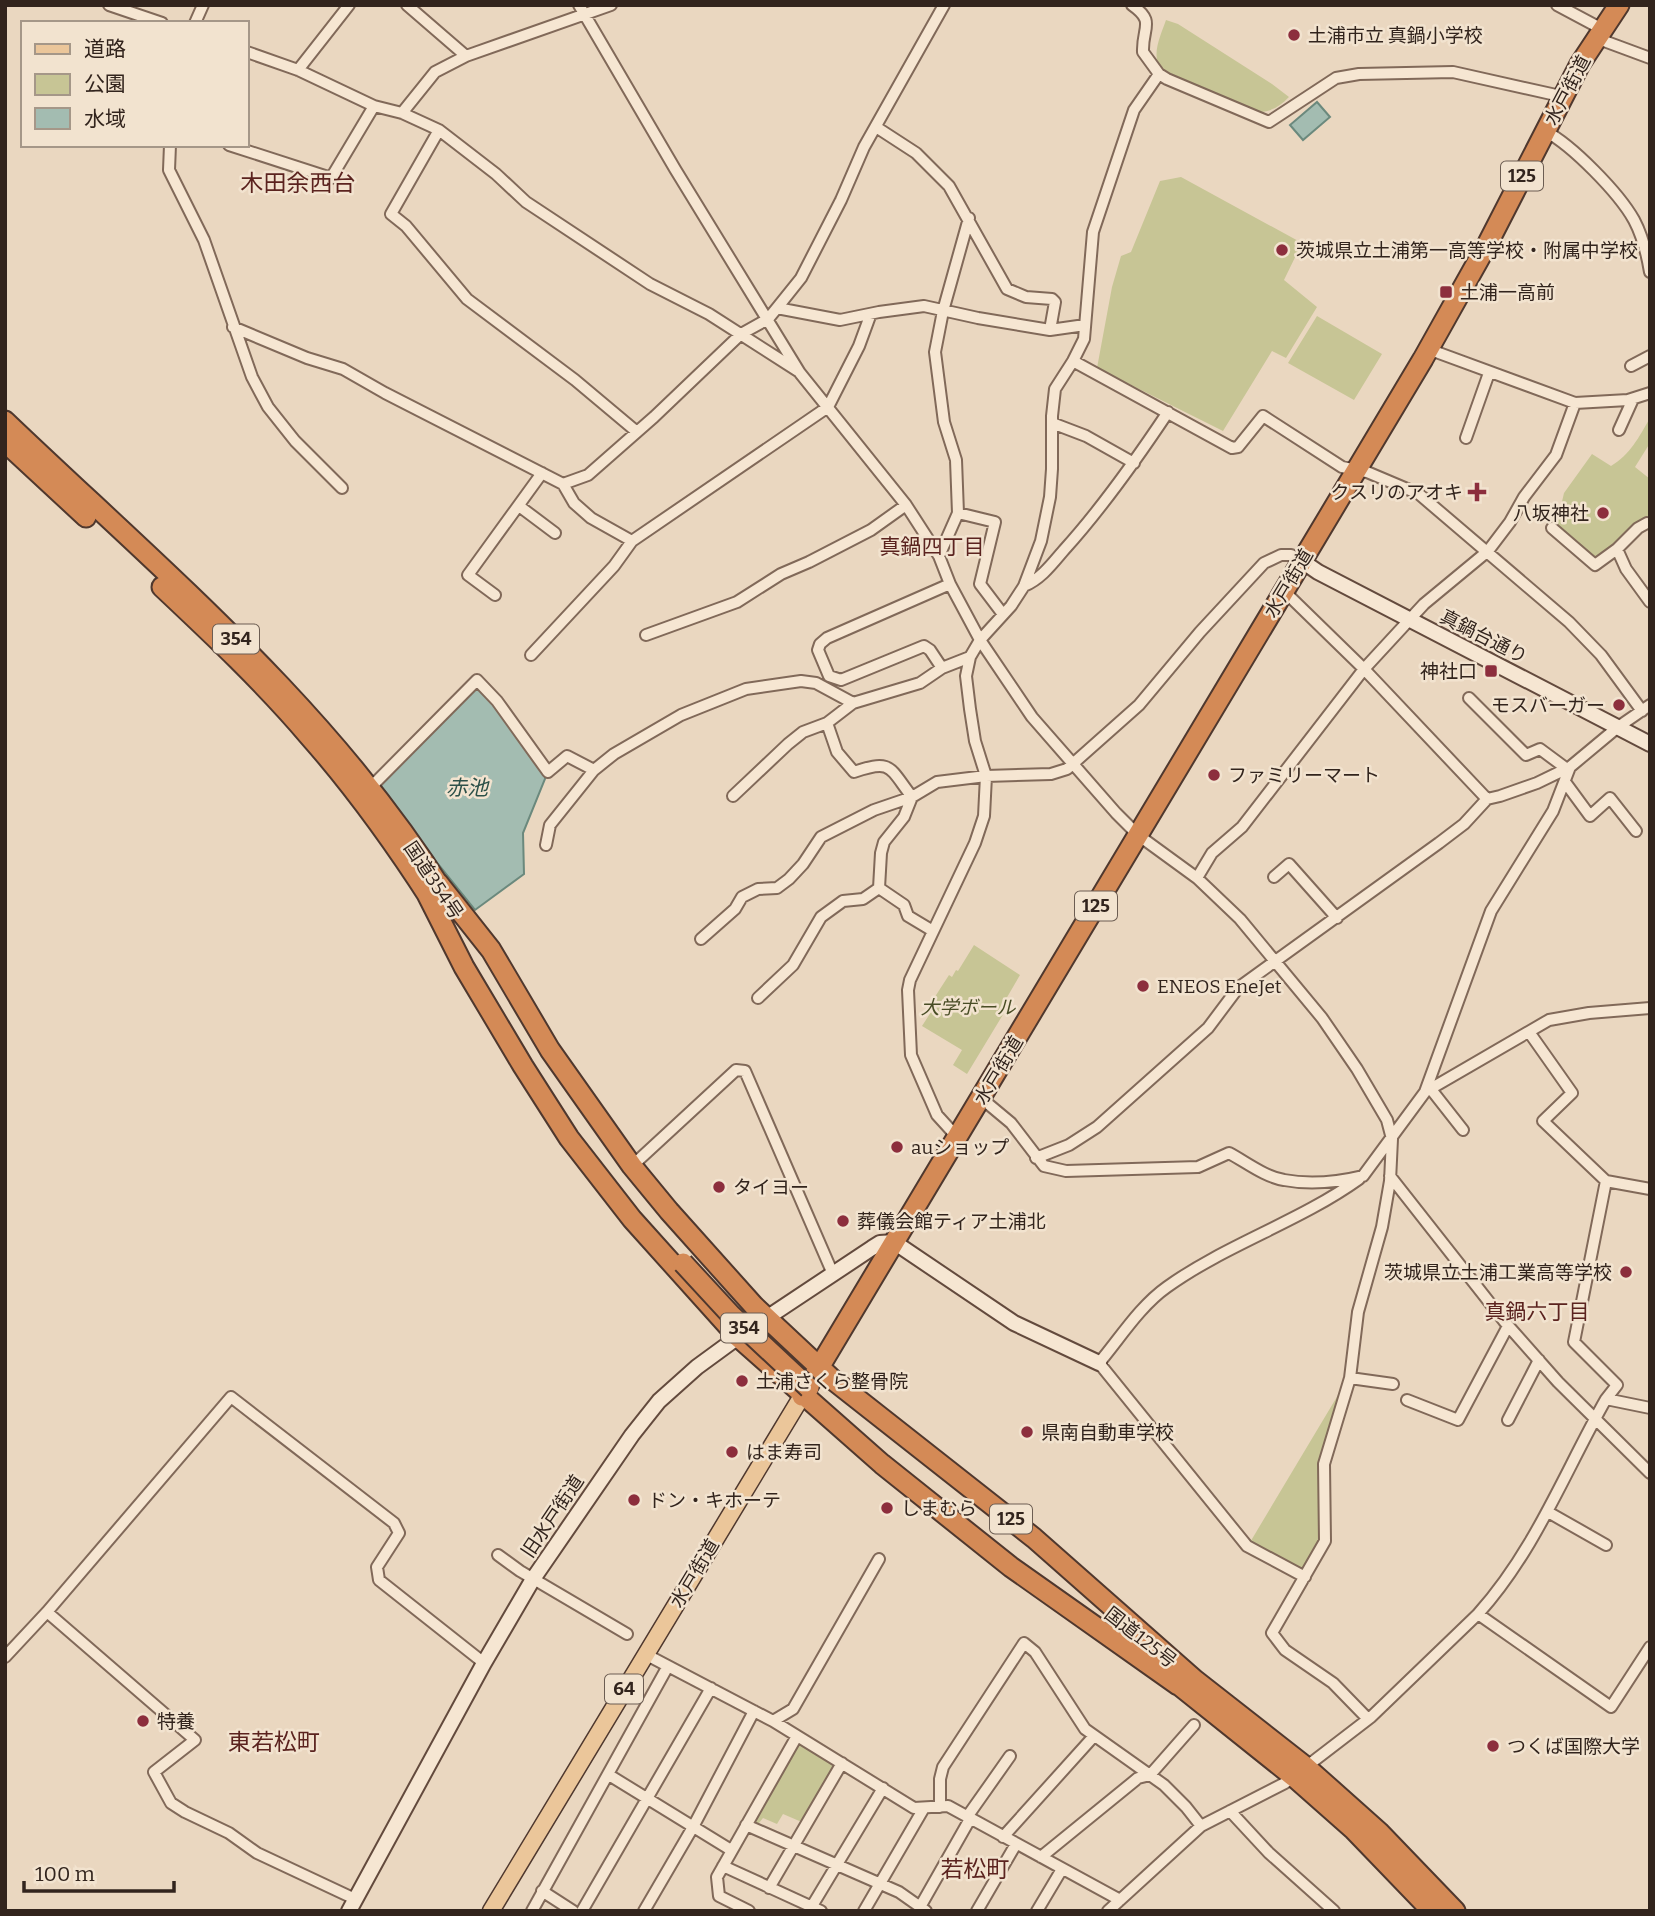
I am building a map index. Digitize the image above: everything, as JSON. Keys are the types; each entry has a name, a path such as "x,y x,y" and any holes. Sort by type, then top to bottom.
{"highway":[{"name":"水戸街道","path":"811,1382 1357,471 1488,243 1562,98 1617,8"},
{"name":"国道354号","path":"5,421 239,641 318,724 370,788 578,1130 620,1188 687,1259 731,1315 811,1382"},
{"name":"国道354号","path":"5,442 228,650 270,693 336,769 432,888"},
{"path":"432,888 491,950 551,1050 632,1166 668,1211 766,1318 811,1382"},
{"path":"432,888 477,989 569,1138 632,1219 738,1337 811,1382"},
{"name":"国道125号","path":"811,1382 1186,1682 1379,1832 1455,1911"},
{"name":"125","path":"811,1382 904,1437 1034,1538 1186,1682"},
{"name":"125","path":"811,1382 882,1464 1011,1567 1186,1682"},
{"name":"国道125号","path":"1300,1772 1432,1911"}],"main road":[{"name":"水戸街道","path":"491,1911 811,1382"}],"street":[{"path":"109,5 156,21"},
{"path":"196,21 203,5"},
{"path":"298,70 349,5"},
{"path":"407,5 466,56"},
{"path":"402,113 435,72 466,56 578,16 582,10 611,5"},
{"path":"564,484 588,475 741,334 768,318 801,278 876,127 944,5"},
{"path":"1132,5 1145,14 1147,21 1143,52 1159,74 1269,122 1336,78 1359,74 1453,72 1562,98"},
{"path":"1558,5 1599,34 1650,58"},
{"path":"582,10 675,169 800,373 906,505 939,556 950,584 980,640 1032,717 1138,835 1197,878 1240,919 1322,1018 1357,1069 1387,1120 1392,1139 1390,1176 1382,1227 1358,1312 1350,1378 1324,1464 1325,1541 1272,1633 1285,1650 1333,1683 1368,1719"},
{"path":"248,52 298,70 374,106 402,113 439,130 496,174 526,202 649,284 709,314 800,373"},
{"path":"957,1138 937,1115 909,1048 909,980 975,843 984,816 986,776 975,741 966,676 970,657 980,640 1011,606 1024,586 1041,541 1050,497 1055,389 1084,339 1093,232 1134,110 1159,74"},
{"path":"235,147 331,178 374,106"},
{"path":"876,127 916,153 949,186 1007,289 1027,297 1052,299 1055,302 1050,330"},
{"path":"439,130 391,214 406,226 467,299 575,380 636,432"},
{"path":"1545,131 1570,148 1627,209 1642,240 1650,272"},
{"path":"170,147 169,170 204,240 252,377 268,407 295,441 342,488"},
{"path":"939,556 958,513 956,460 944,422 935,352 943,311 969,218"},
{"path":"777,308 839,320 924,306 1050,330 1085,325"},
{"path":"531,655 614,566 632,541 828,407 859,346 870,316"},
{"path":"233,327 307,358 343,369 385,394 542,472 564,484 573,503 591,518 632,541"},
{"path":"1428,349 1575,403 1633,399 1650,393"},
{"path":"1631,366 1650,356"},
{"path":"1036,1158 1069,1145 1097,1127 1208,1028 1238,988 1464,824 1487,799 1568,768 1646,708 1569,622 1419,494 1367,472 1342,467 1263,416 1238,447 1233,448 1073,361"},
{"path":"1466,438 1489,373"},
{"path":"1619,430 1633,399"},
{"path":"1197,878 1212,853 1242,827 1364,669 1424,604 1488,551 1556,455 1575,403"},
{"path":"1024,586 1043,574 1090,522 1168,412"},
{"path":"1052,423 1086,436 1133,463"},
{"path":"495,595 468,575 542,472"},
{"path":"646,635 737,602 781,574 871,530 906,505"},
{"path":"519,506 555,533"},
{"path":"958,513 995,522 980,584 1002,613"},
{"path":"1552,528 1595,565 1647,523"},
{"path":"1617,549 1626,569 1650,602"},
{"path":"701,939 734,909 742,897 758,889 777,888 789,879 821,837 874,810 912,797 937,782 986,776 1051,774 1067,769 1147,697 1200,632 1264,563 1281,555 1292,555 1302,561"},
{"name":"真鍋台通り","path":"1302,561 1318,572 1650,744"},
{"path":"942,668 930,650 924,646 841,680 829,676 818,650 827,638 950,584"},
{"path":"1284,591 1364,669 1487,799"},
{"path":"733,796 803,732 827,723 853,703 920,683 942,668 970,657"},
{"path":"370,788 477,680 497,701 548,772 567,756 594,770"},
{"path":"546,845 550,825 594,770 614,754 681,715 746,689 801,681 816,683 853,703"},
{"path":"1469,698 1526,755 1540,749 1568,768"},
{"path":"827,723 837,752 854,772 878,764 889,767 912,797"},
{"path":"1099,1363 1149,1303 1166,1287 1226,1252 1332,1198 1363,1176 1427,1090 1490,911 1553,811 1568,768"},
{"path":"1565,782 1590,816 1611,798 1636,831"},
{"path":"879,888 884,842 904,817 912,797"},
{"path":"1274,877 1289,864 1337,918"},
{"path":"879,888 904,905 908,916 933,931"},
{"path":"758,998 793,965 821,918 843,901 863,899 879,888"},
{"path":"1427,1090 1549,1020 1589,1013 1650,1008"},
{"path":"1529,1032 1572,1093 1543,1121 1606,1181 1650,1189"},
{"path":"632,1166 736,1070 745,1071 833,1274"},
{"path":"1427,1090 1463,1130"},
{"path":"981,1098 1011,1123 1044,1166 1066,1171 1198,1167 1229,1153 1252,1167 1283,1180 1321,1182 1363,1176"},
{"path":"1390,1176 1508,1326 1650,1473"},
{"path":"1108,1911 1201,1825 1285,1783 1368,1719 1416,1676 1503,1587 1548,1512 1595,1418 1617,1385 1574,1342 1606,1181"},
{"path":"894,1242 1013,1323 1099,1363 1247,1546 1305,1577"},
{"name":"旧水戸街道","path":"352,1905 533,1578 632,1434 659,1401 697,1367 880,1243 894,1242"},
{"path":"852,1262 865,1273 867,1287"},
{"path":"1407,1400 1458,1420 1508,1326"},
{"path":"1508,1420 1539,1360"},
{"path":"1350,1378 1393,1384"},
{"path":"5,1657 47,1612 231,1397 394,1523 399,1533 377,1567 379,1580 484,1663"},
{"path":"1606,1399 1650,1408"},
{"path":"1548,1512 1606,1545"},
{"path":"498,1555 627,1634"},
{"path":"773,1721 793,1709 879,1559"},
{"path":"47,1612 195,1740 155,1772 171,1802 185,1812 229,1832 257,1853 352,1905"},
{"path":"1478,1614 1611,1707 1650,1647"},
{"path":"940,1807 943,1767 1024,1643 1035,1652 1080,1724 1094,1737 1150,1774 1186,1807 1201,1825"},
{"path":"645,1654 773,1721 914,1808 948,1806 1120,1900"},
{"path":"531,1911 668,1666"},
{"path":"582,1911 710,1688"},
{"path":"644,1911 693,1827 754,1711"},
{"path":"1041,1857 1138,1778 1150,1774 1194,1725"},
{"path":"749,1911 719,1896 717,1877 797,1736"},
{"path":"1003,1837 1094,1737"},
{"path":"746,1825 899,1892 923,1909 969,1818 1010,1756"},
{"path":"769,1888 842,1763"},
{"path":"609,1775 731,1850"},
{"path":"723,1866 814,1910 883,1788"},
{"path":"864,1911 924,1808"},
{"path":"1230,1811 1269,1853 1334,1911"},
{"path":"977,1911 1016,1844"},
{"path":"1037,1911 1062,1869"},
{"path":"542,1891 573,1911"}],"green space":[{"path":"1166,20 1178,24 1289,97 1273,109 1251,111 1206,94 1175,77 1158,63 1157,58"},
{"path":"1181,177 1302,243 1284,280 1317,307 1286,358 1272,351 1223,431 1097,368 1112,287 1121,256 1131,252 1160,181"},
{"path":"1317,316 1382,354 1354,400 1288,363"},
{"path":"1650,418 1650,443 1635,467 1650,479 1650,519 1596,560 1556,527 1564,493 1592,454 1611,466 1624,457"},
{"name":"大学ボール","path":"974,945 1020,975 1006,999 1010,1003 967,1074 953,1065 962,1050 922,1026 933,1009 929,1006 949,975 952,977 956,970 958,971"},
{"path":"1347,1380 1321,1463 1322,1541 1304,1574 1249,1544"},
{"path":"797,1738 839,1764 804,1823 783,1814 777,1824 763,1818 759,1823 749,1824"}],"water":[{"path":"1317,102 1330,117 1303,140 1290,125"},
{"name":"赤池","path":"477,682 547,774 523,833 524,874 475,910 379,783"}],"place":[{"name":"土浦市立 真鍋小学校","path":"1294,35"},
{"name":"茨城県立土浦第一高等学校・附属中学校","path":"1282,250"},
{"name":"土浦一高前","path":"1446,292"},
{"name":"クスリのアオキ","path":"1477,492"},
{"name":"八坂神社","path":"1603,513"},
{"name":"神社口","path":"1491,671"},
{"name":"モスバーガー","path":"1619,705"},
{"name":"ファミリーマート","path":"1214,775"},
{"name":"ENEOS EneJet","path":"1143,986"},
{"name":"auショップ","path":"897,1147"},
{"name":"タイヨー","path":"719,1187"},
{"name":"葬儀会館ティア土浦北","path":"843,1221"},
{"name":"茨城県立土浦工業高等学校","path":"1626,1272"},
{"name":"土浦さくら整骨院","path":"742,1381"},
{"name":"県南自動車学校","path":"1027,1432"},
{"name":"はま寿司","path":"732,1452"},
{"name":"ドン・キホーテ","path":"634,1500"},
{"name":"しまむら","path":"887,1508"},
{"name":"特養","path":"143,1721"},
{"name":"つくば国際大学","path":"1493,1746"}],"district":[{"name":"木田余西台","path":"298,183"},
{"name":"真鍋四丁目","path":"932,547"},
{"name":"真鍋六丁目","path":"1537,1312"},
{"name":"東若松町","path":"274,1742"},
{"name":"若松町","path":"975,1869"}]}
